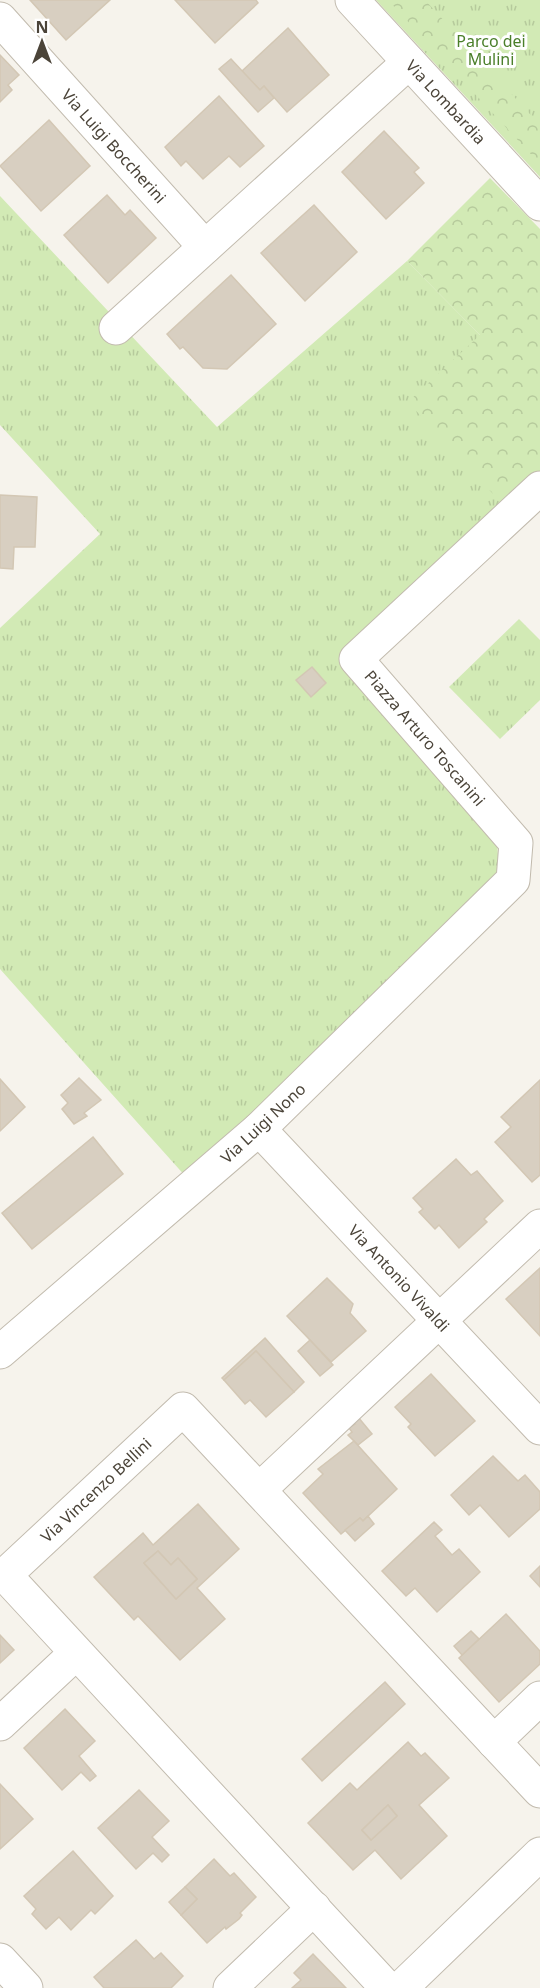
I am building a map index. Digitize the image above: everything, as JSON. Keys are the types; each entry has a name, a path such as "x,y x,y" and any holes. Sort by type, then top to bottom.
{"street":[{"name":"Via Lombardia","path":"352,0 540,204"},
{"name":"Via Luigi Boccherini","path":"0,19 205,247"},
{"path":"116,328 409,62"},
{"name":"Piazza Arturo Toscanini","path":"513,880 516,843 356,659 540,488"},
{"name":"Via Luigi Nono","path":"0,1353 259,1129 513,880"},
{"name":"Via Antonio Vivaldi","path":"259,1129 540,1428"},
{"path":"259,1490 540,1226"},
{"name":"Via Vincenzo Bellini","path":"387,1988 5,1575 183,1409 540,1791"},
{"path":"0,1724 76,1653"},
{"path":"494,1742 540,1698"},
{"path":"401,1988 540,1854"},
{"path":"230,1988 314,1908"},
{"path":"0,1960 26,1988"}],"green space":[{"name":"Parco dei Mulini","path":"376,0 540,0 540,177"},
{"path":"388,0 425,0 540,125 540,164"},
{"path":"490,178 540,229 540,478 507,509 408,402 480,335 407,261"},
{"path":"0,196 217,427 407,261 480,335 507,509 341,663 497,845 500,873 187,1178 0,969 0,628 100,534 0,425"},
{"path":"519,619 540,640 540,700 500,739 449,687"}],"building":[{"path":"30,0 110,0 66,40"},
{"path":"175,0 256,0 258,3 215,43"},
{"path":"288,28 329,75 287,112 264,86 260,90 242,71"},
{"path":"0,55 19,75 8,85 12,90 0,102"},
{"path":"231,59 260,90 264,86 274,98 258,112 219,69"},
{"path":"219,96 264,146 240,167 229,156 203,179 186,161 181,166 165,147"},
{"path":"49,120 90,166 41,211 0,166"},
{"path":"384,131 419,168 414,172 424,183 386,219 342,172"},
{"path":"107,195 125,215 130,210 156,238 108,283 64,235"},
{"path":"314,205 357,252 305,301 261,253"},
{"path":"231,275 276,324 227,369 203,368 183,347 180,349 167,334"},
{"path":"0,495 37,497 35,547 14,547 13,569 0,568"},
{"path":"312,667 326,683 311,697 296,680"},
{"path":"79,1078 101,1100 84,1113 87,1116 74,1124 62,1109 68,1103 61,1095"},
{"path":"0,1079 25,1107 0,1131"},
{"path":"540,1080 540,1175 532,1182 495,1142 511,1127 501,1117"},
{"path":"93,1137 123,1174 32,1249 2,1213"},
{"path":"456,1159 471,1175 477,1171 503,1201 484,1219 487,1222 459,1248 439,1225 435,1229 419,1212 423,1209 413,1198"},
{"path":"540,1268 540,1336 506,1299"},
{"path":"327,1278 353,1304 350,1313 366,1331 331,1362 287,1316"},
{"path":"265,1338 304,1382 294,1392 256,1351 224,1380 222,1378"},
{"path":"310,1340 333,1365 320,1376 298,1351"},
{"path":"256,1351 294,1392 266,1417 250,1400 245,1404 224,1380"},
{"path":"431,1374 475,1421 435,1456 408,1427 411,1424 395,1407"},
{"path":"358,1417 372,1434 358,1445 348,1435 352,1432 349,1428 355,1424 353,1423"},
{"path":"354,1441 397,1489 363,1521 360,1518 341,1534 303,1493 323,1474 318,1469"},
{"path":"493,1456 518,1481 525,1475 540,1492 540,1509 509,1537 480,1505 469,1515 451,1495"},
{"path":"198,1504 239,1549 197,1588 225,1619 180,1660 138,1616 134,1620 94,1577 143,1533 153,1545","holes":["158,1551 171,1565 178,1558 197,1579 176,1599 144,1563"]},
{"path":"368,1516 374,1524 355,1541 345,1530 360,1518 363,1521"},
{"path":"434,1522 442,1530 435,1536 452,1555 459,1549 480,1572 437,1612 415,1588 406,1596 382,1571"},
{"path":"158,1551 171,1565 178,1558 197,1579 176,1599 144,1563"},
{"path":"540,1566 540,1587 530,1576"},
{"path":"506,1614 540,1651 540,1664 499,1702 459,1658"},
{"path":"471,1631 479,1639 462,1655 454,1646"},
{"path":"0,1635 14,1650 0,1663"},
{"path":"385,1682 405,1704 322,1781 302,1759"},
{"path":"65,1709 95,1741 79,1756 96,1776 90,1781 81,1772 62,1790 24,1748"},
{"path":"408,1742 421,1756 425,1753 449,1778 419,1805 447,1836 401,1879 375,1850 353,1870 308,1823 350,1783 357,1790","holes":["388,1805 397,1816 371,1840 362,1830"]},
{"path":"0,1784 33,1819 0,1849"},
{"path":"139,1790 169,1821 152,1837 169,1855 162,1862 153,1853 136,1869 98,1828"},
{"path":"388,1805 397,1816 371,1840 362,1830"},
{"path":"73,1851 113,1896 95,1914 91,1910 71,1930 59,1917 46,1929 32,1914 36,1909 24,1896"},
{"path":"214,1859 230,1876 234,1873 256,1897 240,1913 242,1915 239,1919 226,1929 225,1927 207,1943 181,1915 197,1899 185,1887"},
{"path":"185,1887 197,1899 181,1915 169,1902"},
{"path":"136,1940 154,1959 161,1953 183,1976 171,1988 104,1988 94,1977"},
{"path":"313,1954 346,1988 292,1988 301,1980 294,1973"}]}
